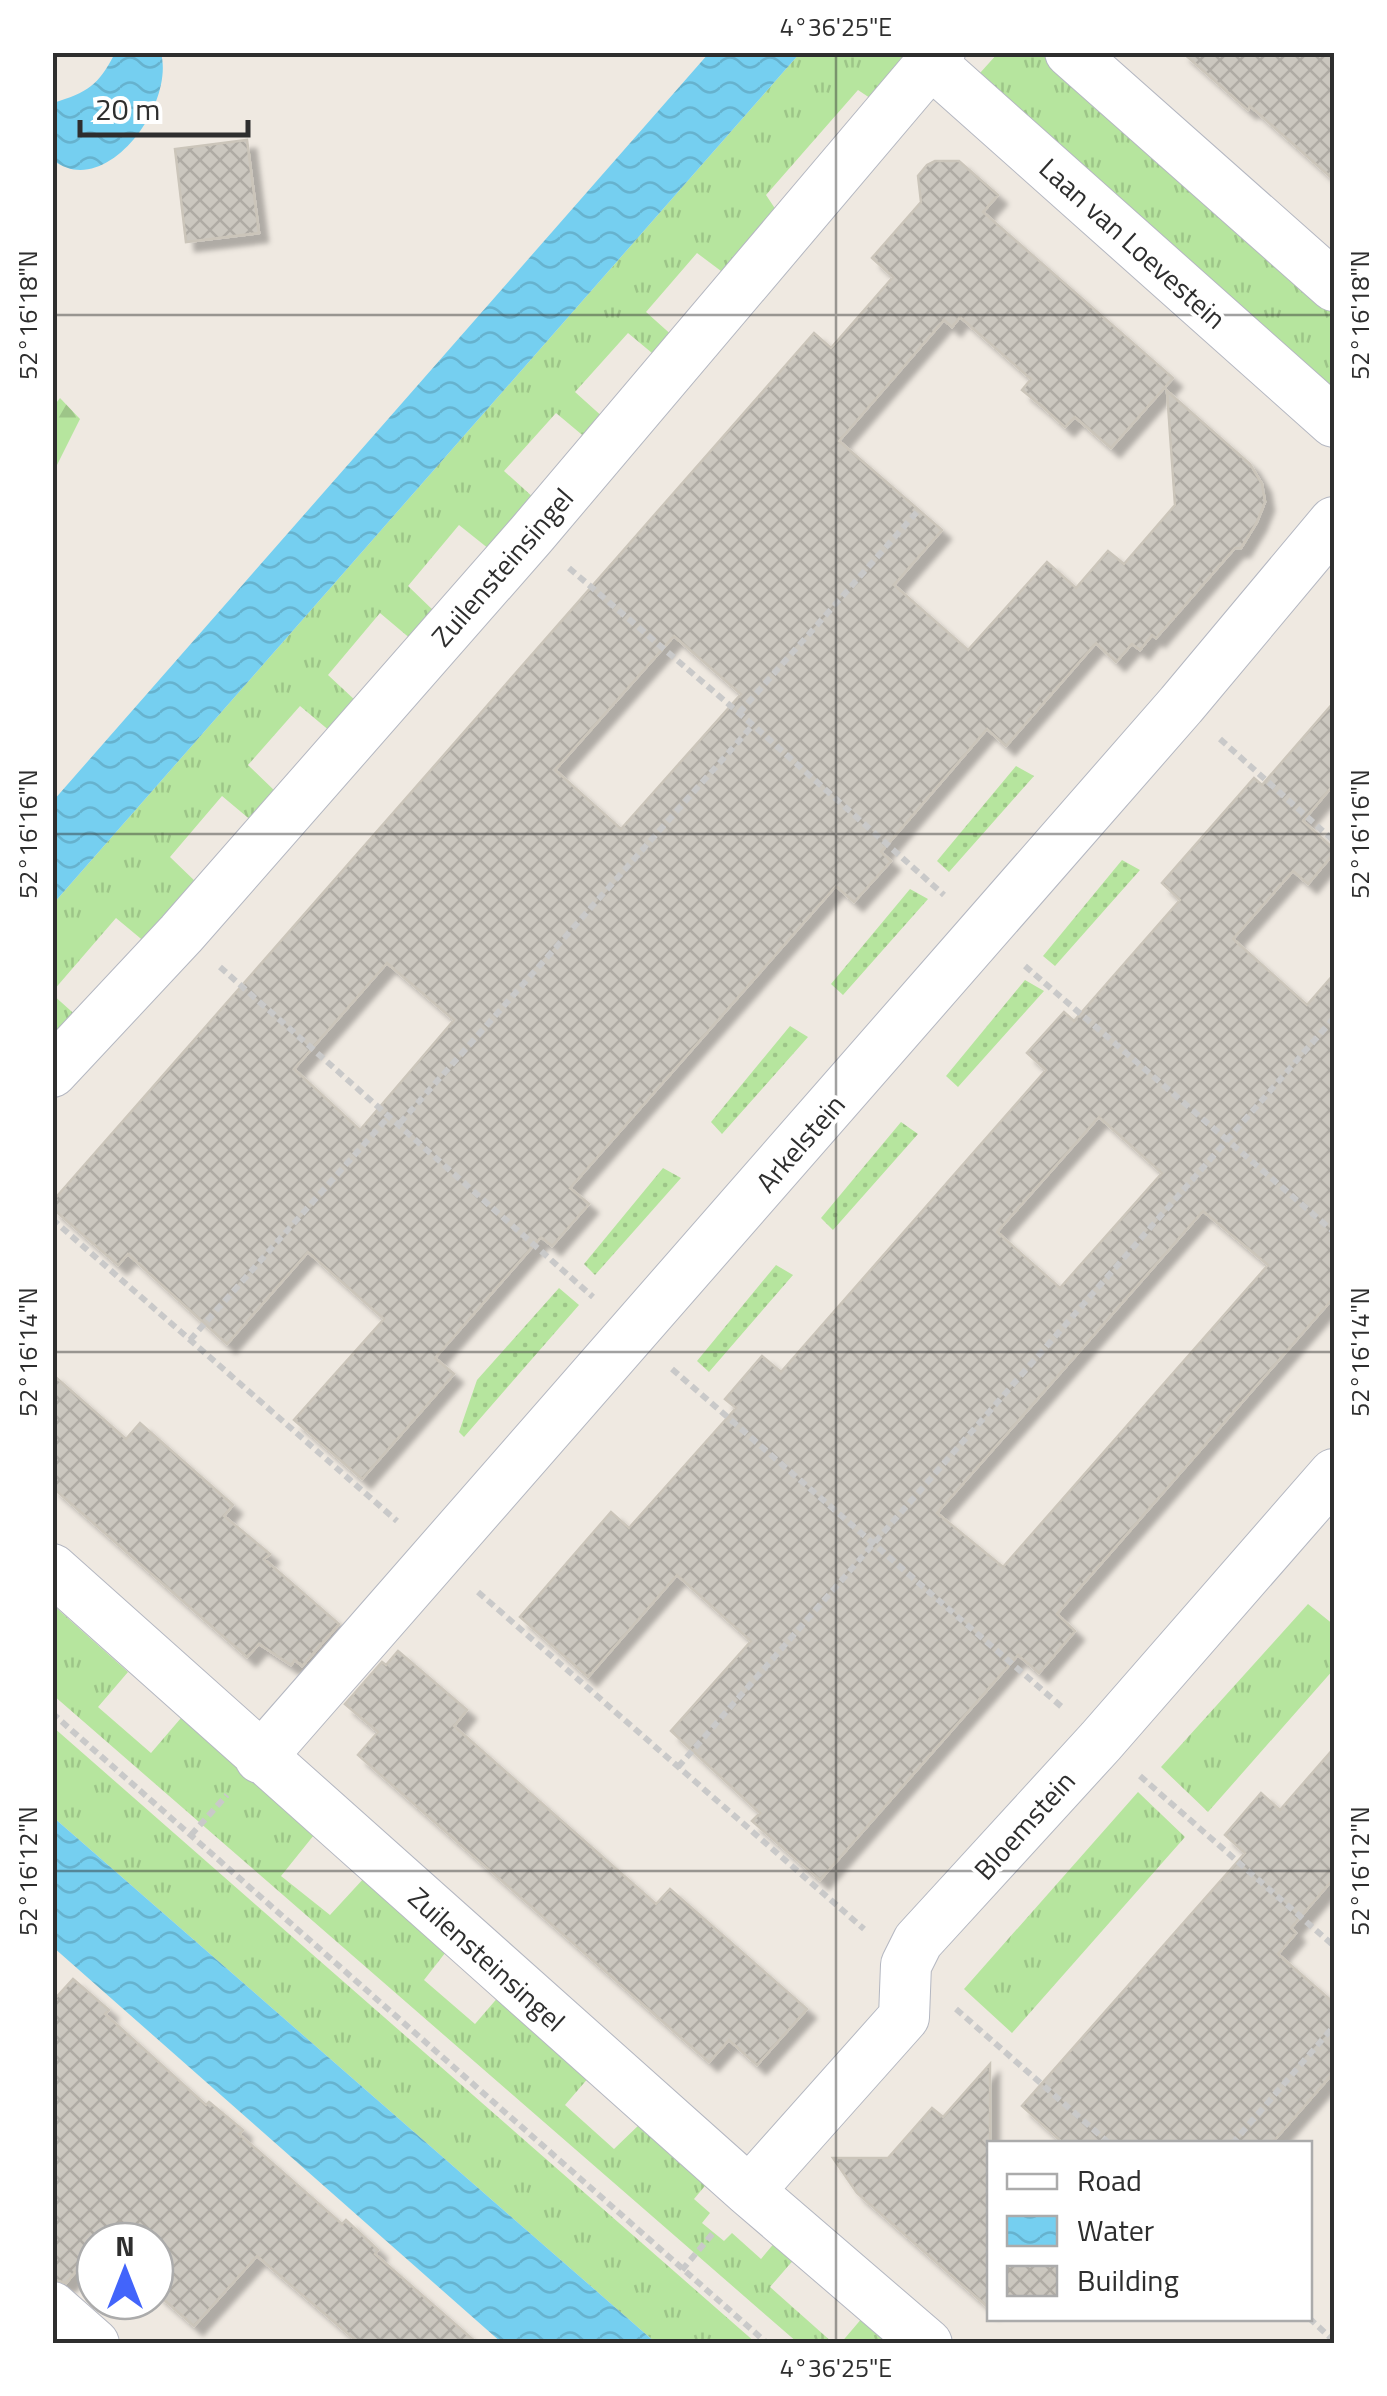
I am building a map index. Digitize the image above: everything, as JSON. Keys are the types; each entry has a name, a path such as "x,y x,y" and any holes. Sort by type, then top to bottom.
{"street":[{"path":"1070,52 1334,286"},
{"name":"Laan van Loevestein","path":"936,58 1334,422"},
{"name":"Zuilensteinsingel","path":"52,1072 181,934 530,535 936,58"},
{"name":"Arkelstein","path":"260,1758 985,931 1334,522"},
{"name":"Bloemstein","path":"906,1965 918,1941 1101,1741 1334,1474"},
{"name":"Zuilensteinsingel","path":"52,1569 749,2191 928,2344"},
{"path":"749,2191 904,2016 906,1965"},
{"path":"52,2307 94,2344"}],"path":[{"path":"739,712 917,512"},
{"path":"530,535 739,712 985,931 1334,1232"},
{"path":"1181,705 1334,841"},
{"path":"400,1123 753,725"},
{"path":"181,934 1334,1946"},
{"path":"678,1767 1334,1018"},
{"path":"190,1340 390,1115"},
{"path":"52,1219 1107,2141"},
{"path":"52,1713 768,2344"},
{"path":"1235,2141 1334,2026"},
{"path":"1312,2321 1334,2341"}],"green space":[{"path":"800,53 899,53 907,60 873,100 858,90 766,195 776,210 729,277 697,253 646,312 675,338 658,358 628,333 575,392 605,419 587,439 556,413 504,471 535,499 489,549 459,525 408,586 436,613 412,640 380,613 328,675 357,702 331,732 300,706 248,765 277,793 253,822 222,796 170,857 198,884 146,943 116,918 53,991 53,904"},
{"path":"998,53 1040,53 1334,313 1334,392 982,88 980,73"},
{"path":"60,398 80,419 53,473 53,407"},
{"path":"1016,766 1034,776 949,872 937,861"},
{"path":"1122,860 1140,870 1055,966 1043,956"},
{"path":"910,889 928,899 843,995 831,984"},
{"path":"1025,980 1044,991 958,1087 946,1076"},
{"path":"52,994 80,1019 53,1044"},
{"path":"790,1026 808,1037 722,1134 711,1122"},
{"path":"901,1122 918,1134 833,1230 821,1218"},
{"path":"663,1168 681,1178 595,1275 584,1264"},
{"path":"776,1265 793,1275 709,1372 697,1361"},
{"path":"559,1288 579,1305 464,1437 459,1432 477,1380"},
{"path":"1308,1604 1334,1625 1334,1669 1208,1812 1161,1767"},
{"path":"53,1605 128,1672 98,1707 151,1753 181,1718 314,1835 281,1876 330,1915 365,1877 449,1948 424,1980 475,2024 500,1995 590,2076 565,2105 614,2149 642,2122 709,2181 694,2199 710,2213 702,2223 724,2241 732,2233 761,2259 776,2241 796,2257 770,2287 833,2343 798,2343 53,1695"},
{"path":"53,1727 756,2343 656,2343 53,1817"},
{"path":"1138,1792 1185,1837 1012,2033 964,1989"},
{"path":"863,2317 892,2344 840,2344"}],"water":[{"path":"115,53 161,53 163,74 147,121 114,158 94,168 73,169 53,160 53,103 91,86"},
{"path":"709,53 800,53 53,904 53,801"},
{"path":"53,1817 656,2343 502,2343 53,1947"}],"building":[{"path":"1182,52 1334,52 1334,180 1250,106 1248,110"},
{"path":"247,140 259,233 186,242 175,149"},
{"path":"959,161 998,195 983,212 1173,378 1111,448 1075,417 1065,427 1022,390 1031,379 960,317 952,327 944,320 839,441 942,530 894,585 968,650 1047,562 1076,588 1108,551 1124,564 1175,505 1167,391 1250,464 1262,484 1265,502 1257,522 1241,548 1235,548 1156,638 1152,635 1140,650 1132,644 1116,662 1096,643 1006,746 987,729 881,852 891,861 854,902 836,886 570,1188 589,1204 552,1246 541,1237 435,1358 454,1374 362,1479 294,1420 384,1319 308,1252 227,1344 128,1254 118,1265 52,1208 52,1202 814,333 831,348 893,277 872,258 921,202 918,176 927,165","holes":["674,636 741,694 621,829 555,770","387,963 454,1020 360,1130 294,1069"]},
{"path":"1334,702 1334,784 1303,821 1334,853 1308,884 1293,871 1233,939 1307,1005 1334,974 1334,1297 1057,1614 1075,1631 1039,1673 1018,1655 820,1880 752,1821 760,1813 671,1731 751,1641 677,1575 588,1677 520,1617 611,1512 629,1528 736,1408 725,1399 762,1356 781,1372 1046,1070 1027,1053 1064,1012 1074,1021 1180,900 1162,883 1254,778 1262,785","holes":["1099,1117 1162,1173 1060,1288 997,1232","1203,1211 1268,1265 1003,1567 937,1513"]},
{"path":"52,1374 126,1439 140,1423 233,1505 224,1516 270,1554 264,1559 339,1624 302,1666 295,1660 291,1665 259,1644 247,1657 52,1487"},
{"path":"398,1651 467,1710 454,1726 656,1904 670,1889 807,2009 757,2065 729,2040 709,2062 358,1755 378,1732 345,1704 382,1662 386,1665"},
{"path":"1334,1748 1334,1878 1291,1928 1296,1933 1278,1954 1334,2003 1334,2072 1274,2141 1061,2141 1022,2106 1245,1853 1225,1835 1261,1793 1280,1810"},
{"path":"73,1979 109,2010 105,2014 206,2105 209,2102 243,2130 239,2134 342,2224 346,2220 378,2250 375,2254 478,2344 360,2344 257,2256 194,2326 175,2309 175,2221 75,2221 75,2272 66,2283 52,2279 52,2002"},
{"path":"990,2064 987,2306 857,2193 833,2158 888,2158 932,2108 943,2117"}]}
